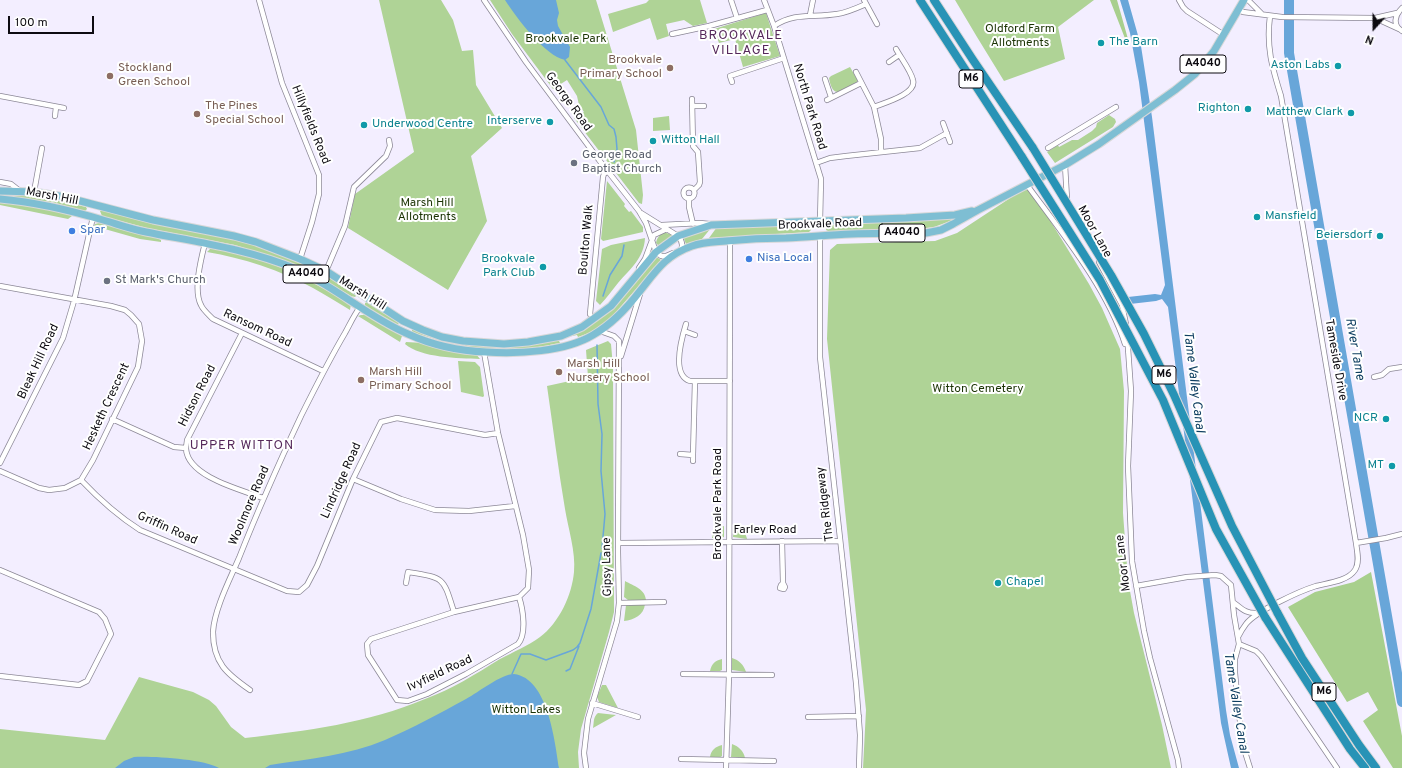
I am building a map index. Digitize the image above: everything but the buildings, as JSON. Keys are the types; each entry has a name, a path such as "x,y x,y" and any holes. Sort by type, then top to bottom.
{"highway":[{"name":"M6","path":"920,0 1100,280 1156,386 1216,529 1261,615 1350,749 1365,768"},
{"name":"M6","path":"934,0 1033,148 1111,275 1144,334 1174,395 1232,526 1277,612 1302,658 1359,745 1376,768"}],"main road":[{"name":"A4040","path":"1224,35 1244,0"},
{"name":"Brookvale Road","path":"682,250 693,245 730,241 820,237 849,234 926,233 941,230 1065,165 1100,144 1196,74 1214,52 1224,35"},
{"name":"Marsh Hill","path":"0,191 34,192 65,197 144,231 254,254 292,268 338,291 407,334 428,342 458,349 484,352 522,352 550,349 591,337 617,318 641,291 653,274 666,261 682,250"},
{"name":"Marsh Hill","path":"0,199 153,220 234,236 256,242 326,271 403,321 436,335 463,341 504,344 528,342 561,336 582,327 611,306 656,252 678,236"},
{"name":"Brookvale Road","path":"678,236 711,224 820,222 955,214 978,210"},
{"path":"820,222 820,237"},
{"path":"360,306 366,296"}],"street":[{"name":"Hillyfields Road","path":"259,0 282,83 319,175 319,194 300,259"},
{"name":"George Road","path":"484,0 526,62 640,213 656,252"},
{"path":"731,0 737,18"},
{"name":"North Park Road","path":"764,0 774,26 816,163 820,179 820,222"},
{"path":"810,15 813,0"},
{"path":"1178,0 1182,7 1187,11 1224,35"},
{"path":"1248,0 1262,14"},
{"path":"774,26 788,19 810,15 823,16 839,14 865,2 877,24"},
{"path":"1239,10 1282,17 1375,18 1397,13 1402,8"},
{"path":"672,34 709,26 767,10"},
{"path":"1397,13 1396,22 1400,30"},
{"name":"Tameside Drive","path":"1238,637 1245,624 1298,593 1342,579 1356,570 1358,564 1358,542 1281,96 1271,63 1269,47 1270,16"},
{"path":"1375,18 1400,30"},
{"path":"874,107 906,94 912,89 914,82 913,79 896,49"},
{"path":"889,62 899,55"},
{"path":"732,82 730,76 784,58"},
{"path":"856,72 874,107 881,139 881,151"},
{"path":"825,79 831,97"},
{"path":"826,100 861,83"},
{"path":"0,96 64,108"},
{"path":"689,198 693,197 695,194 694,190 700,182 698,152 693,146 692,99"},
{"path":"692,106 704,106"},
{"path":"55,116 56,107"},
{"path":"1048,148 1116,108"},
{"path":"943,123 950,142"},
{"path":"816,163 830,158 881,151 920,148 947,133"},
{"path":"326,271 345,226 354,187 386,156 390,146 389,140"},
{"path":"34,192 42,148"},
{"name":"Moor Lane","path":"1065,165 1066,191 1069,212 1094,253 1122,305 1126,325 1131,391 1128,466 1132,560 1150,658 1179,768"},
{"name":"Boulton Walk","path":"590,314 603,177 608,171"},
{"name":"Marsh Hill","path":"0,182 11,184 20,191"},
{"name":"Moor Lane","path":"1027,185 1071,245 1103,295 1120,327 1128,352"},
{"path":"689,198 684,195 684,191 688,187 694,190"},
{"path":"689,198 688,207 693,224"},
{"name":"Bleak Hill Road","path":"0,463 63,338 74,301 95,211"},
{"name":"George Road","path":"640,213 678,236"},
{"path":"662,225 711,224"},
{"path":"632,281 647,254 654,235 667,229"},
{"path":"656,252 661,256 666,256 682,250 681,239 678,236"},
{"name":"The Ridgeway","path":"820,237 820,357 859,716 859,768"},
{"name":"Brookvale Park Road","path":"726,768 729,675 730,241"},
{"name":"Ransom Road","path":"205,243 197,286 201,306 213,319 323,371"},
{"name":"Hesketh Crescent","path":"0,288 112,306 125,310 138,324 142,341 138,367 93,460 80,480"},
{"name":"Gipsy Lane","path":"619,362 641,291"},
{"name":"Woolmore Road","path":"250,690 232,677 217,658 213,632 216,615 263,498 323,371 360,306"},
{"path":"686,324 680,347 680,371 687,380 730,381"},
{"name":"Gipsy Lane","path":"586,768 584,753 588,719 615,629 619,603 619,342 614,336 600,331"},
{"path":"684,331 695,334"},
{"name":"Hidson Road","path":"186,448 187,440 242,333"},
{"path":"484,352 498,433 523,535 529,570 528,588 519,597"},
{"path":"1374,377 1382,375 1389,369 1402,367"},
{"path":"694,461 695,381"},
{"name":"Lindridge Road","path":"234,569 287,591 299,592 307,586 353,479 380,422 397,418 485,434 498,433"},
{"path":"112,419 174,447 186,448 192,462 213,479 263,498"},
{"path":"680,454 693,454"},
{"path":"0,471 39,488 49,490 65,488 80,480"},
{"path":"353,479 401,499 435,510 469,511 515,506"},
{"name":"Griffin Road","path":"80,480 121,518 140,530 234,569"},
{"path":"1358,542 1402,534"},
{"path":"782,541 783,583"},
{"name":"Farley Road","path":"618,543 840,541"},
{"path":"0,570 99,612 105,619 111,634 87,681 83,684 79,685 0,676"},
{"path":"406,583 408,572 440,579 446,586 454,612"},
{"path":"1136,586 1215,574 1221,576 1231,585 1239,644 1235,659 1235,673 1241,729 1245,752 1250,768"},
{"name":"Ivyfield Road","path":"519,597 524,630 521,641 466,674 427,694 408,701 397,700 368,655 367,644 371,639 454,612 519,597"},
{"path":"619,603 664,602"},
{"path":"1233,602 1246,612 1261,615"},
{"path":"1239,644 1256,651 1261,656 1337,768"},
{"path":"683,674 772,675"},
{"path":"592,703 638,717"},
{"path":"808,717 859,716"},
{"path":"681,759 774,761"}],"green space":[{"name":"Marsh Hill Allotments","path":"379,0 441,0 453,20 462,51 473,50 476,85 502,128 471,156 487,221 448,290 348,228 355,194 414,152"},
{"name":"Brookvale Park","path":"490,0 596,0 636,130 643,195 642,204 639,203 574,118 584,112 579,105 577,96 567,80 553,89 512,34"},
{"path":"649,0 700,0 707,23 693,26 684,20 666,24 669,36 657,40 650,18 613,32 608,14 646,3"},
{"name":"Oldford Farm Allotments","path":"955,0 1094,0 1058,27 1065,59 1004,81"},
{"path":"1110,0 1117,0 1128,39 1126,41"},
{"path":"766,13 780,56 743,67 735,39 719,43 714,29"},
{"path":"850,67 857,79 857,83 838,92 834,91 829,78"},
{"path":"1109,115 1115,119 1116,122 1113,127 1055,163 1047,152 1058,145 1059,147 1072,140 1078,140 1092,131 1096,127 1097,123"},
{"path":"669,116 670,130 653,131 653,118"},
{"path":"607,181 625,204 624,206 629,212 631,211 643,227 643,232 603,241 601,239"},
{"name":"Witton Cemetery","path":"1027,187 1040,204 1089,284 1102,308 1120,349 1124,391 1123,513 1128,580 1134,613 1162,725 1171,768 863,768 866,710 827,339 830,250 837,244 935,241 957,233"},
{"path":"9,194 42,197 86,207 87,209 85,211 52,202 9,197"},
{"path":"0,202 38,207 70,214 72,216 68,219 0,205"},
{"path":"103,210 160,225 249,243 302,263 355,293 356,296 351,296 313,274 273,257 235,245 147,228 102,216 100,211"},
{"path":"953,220 934,227 918,229 826,230 827,225 830,223"},
{"path":"99,223 157,238 161,240 161,242 140,239 94,226 95,224"},
{"path":"809,225 811,230 809,232 709,238 717,227"},
{"path":"711,228 702,239 686,244 684,239 685,236"},
{"path":"664,232 672,236 659,246 656,241"},
{"path":"645,238 642,251 636,262 600,305 596,301 602,249 611,245"},
{"path":"210,249 250,257 280,267 316,284 351,304 350,310 313,288 288,276 248,261 207,252"},
{"path":"655,256 661,260 610,319 594,331 578,337 577,335 567,337 589,325"},
{"path":"367,302 399,322 398,325 365,306 365,303"},
{"path":"366,315 402,336 400,342 358,316"},
{"path":"412,329 470,345 558,339 560,343 525,348 488,349 437,340 412,332"},
{"name":"Witton Lakes","path":"608,341 611,344 613,367 614,612 581,729 578,752 579,768 0,768 0,729 105,740 139,677 193,692 209,700 216,706 231,727 245,738 336,725 403,707 454,686 540,637 559,616 571,590 574,572 573,548 566,516 547,386 588,377 586,350"},
{"path":"406,342 424,343 476,354 480,359 451,358 430,355 412,349 405,344"},
{"path":"458,361 475,362 480,367 483,397 461,392"},
{"path":"734,525 742,530 747,539 733,537"},
{"path":"724,526 724,537 712,538 716,530"},
{"path":"1371,572 1402,736 1402,768 1393,768 1363,721 1378,710 1368,692 1347,702 1288,607 1315,592 1354,582"},
{"path":"625,581 641,590 644,593 646,600 628,600 624,597"},
{"path":"645,604 641,614 624,621 626,605"},
{"path":"732,658 741,663 746,672 732,670"},
{"path":"722,659 722,670 710,671 714,663"},
{"path":"602,685 606,685 618,708 599,702 597,697"},
{"path":"598,713 616,715 593,728 594,718"},
{"path":"732,744 740,749 745,758 731,757"},
{"path":"722,745 722,756 719,758 710,757 711,752 714,749"}],"water":[{"path":"505,0 556,0 559,13 557,20 558,26 570,47 569,57 565,60 557,57 540,44 516,16"},
{"path":"1120,0 1128,0 1141,46 1152,117 1226,710 1230,735 1239,768 1231,768 1221,723 1168,307 1162,299 1130,304 1128,297 1155,294 1161,295 1165,285 1139,82 1130,33"},
{"name":"Witton Lakes","path":"514,674 526,678 535,687 542,699 552,728 559,768 265,768 270,765 343,753 385,740 446,710 497,680"},
{"path":"134,757 190,760 202,762 219,768 115,768 124,761"}],"waterway":[{"name":"River Tame","path":"1289,0 1289,53 1402,702"},
{"path":"565,60 601,107 609,125 614,129 617,149 614,162"},
{"path":"603,296 610,275 622,256 624,245"},
{"path":"597,345 598,404 602,434 601,471 605,514 602,548"},
{"path":"512,674 521,654 530,654 546,660 573,650 580,643 591,609 601,553"},
{"path":"566,671 570,669 579,646"}],"place":[{"name":"The Barn","path":"1101,43"},
{"name":"Aston Labs","path":"1338,66"},
{"name":"Brookvale Primary School","path":"670,68"},
{"name":"Stockland Green School","path":"110,76"},
{"name":"Righton","path":"1248,109"},
{"name":"Matthew Clark","path":"1351,113"},
{"name":"The Pines Special School","path":"197,114"},
{"name":"Interserve","path":"550,122"},
{"name":"Underwood Centre","path":"364,125"},
{"name":"Witton Hall","path":"653,141"},
{"name":"George Road Baptist Church","path":"574,163"},
{"name":"Mansfield","path":"1257,217"},
{"name":"Spar","path":"72,231"},
{"name":"Beiersdorf","path":"1380,236"},
{"name":"Nisa Local","path":"749,259"},
{"name":"Brookvale Park Club","path":"543,267"},
{"name":"St Mark's Church","path":"107,281"},
{"name":"Marsh Hill Nursery School","path":"559,372"},
{"name":"Marsh Hill Primary School","path":"361,380"},
{"name":"NCR","path":"1386,419"},
{"name":"MT","path":"1392,466"},
{"name":"Chapel","path":"998,583"}],"district":[{"name":"BROOKVALE VILLAGE","path":"741,44"},
{"name":"UPPER WITTON","path":"242,446"}],"water label":[{"name":"Tame Valley Canal","path":"1193,382"},
{"name":"Tame Valley Canal","path":"1235,703"}]}
